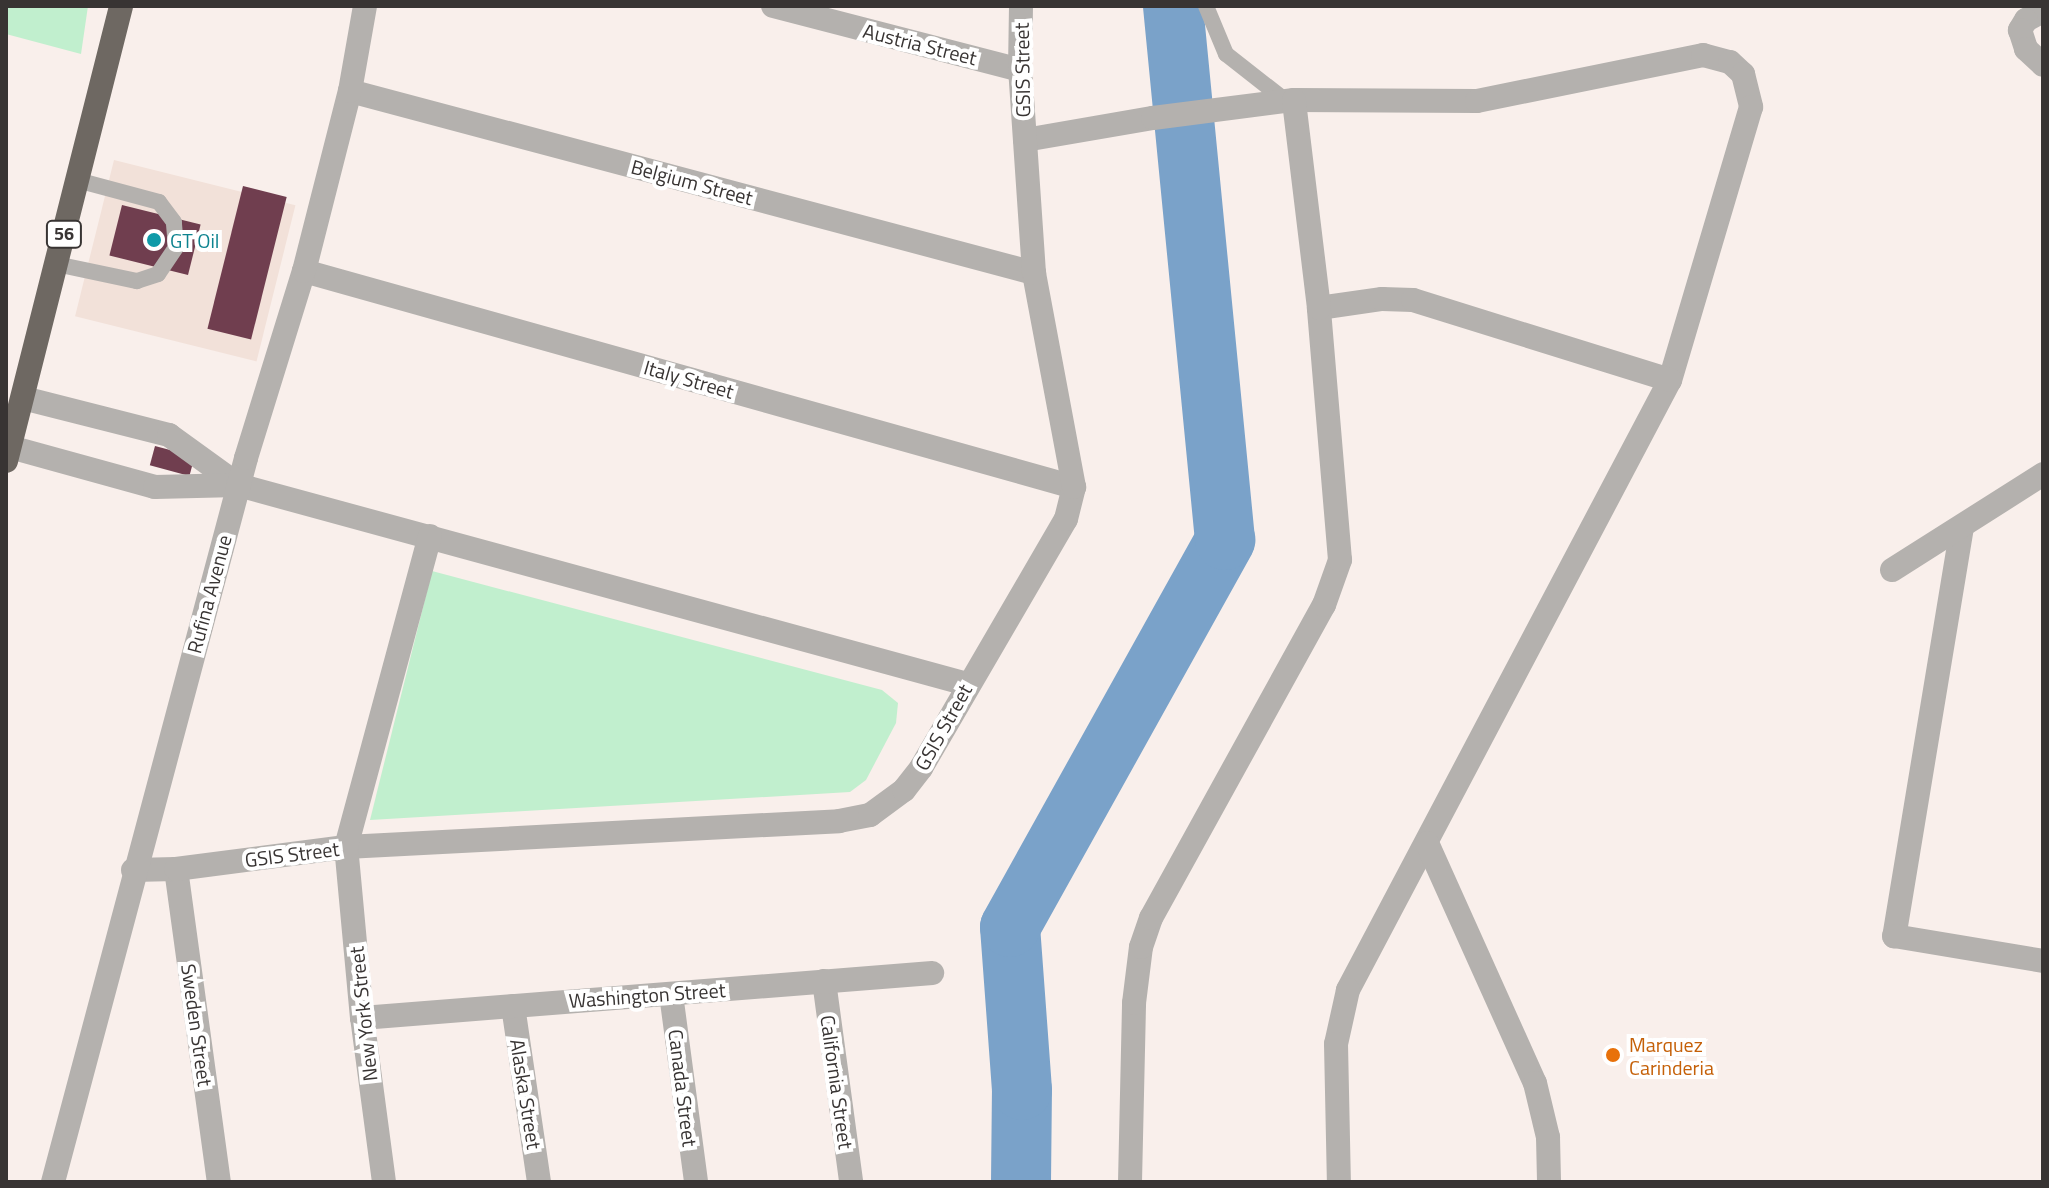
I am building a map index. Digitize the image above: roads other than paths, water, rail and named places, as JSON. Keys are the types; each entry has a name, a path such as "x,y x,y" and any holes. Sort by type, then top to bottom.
{"highway":[{"name":"56","path":"8,454 121,6"}],"street":[{"name":"Rufina Avenue","path":"53,1182 133,870 238,485 304,271 350,91 365,6"},
{"name":"Austria Street","path":"774,6 1020,70"},
{"name":"GSIS Street","path":"133,870 176,869 346,847 809,823 862,817 883,808 913,780 1066,519 1074,487 1034,273 1020,70 1021,6"},
{"path":"2043,11 2026,20 2020,34 2026,49 2043,65"},
{"path":"1025,140 1153,118 1290,100 1477,101 1703,55 1730,62 1743,74 1751,107 1670,380 1342,1008 1336,1044 1339,1182"},
{"name":"Belgium Street","path":"350,91 1034,273"},
{"path":"1130,1182 1135,975 1141,947 1151,918 1324,605 1338,569 1340,544 1319,308 1290,100"},
{"name":"Italy Street","path":"304,271 1074,487"},
{"path":"1319,308 1382,299 1413,300 1670,380"},
{"path":"23,398 169,435 238,485"},
{"path":"8,454 155,487 238,485 967,684"},
{"path":"1892,570 2043,474"},
{"path":"1962,527 1894,936 2043,961"},
{"path":"346,847 430,536"},
{"path":"1427,843 1535,1083 1548,1137 1549,1182"},
{"name":"New York Street","path":"346,847 362,1018 384,1182"},
{"name":"Sweden Street","path":"176,869 219,1182"},
{"name":"Washington Street","path":"362,1018 932,973"},
{"name":"California Street","path":"824,981 851,1182"},
{"name":"Canada Street","path":"671,994 696,1182"},
{"name":"Alaska Street","path":"513,1006 539,1182"},
{"path":"60,1156 63,1182"}],"lane":[{"path":"1206,6 1226,54 1290,100"},
{"path":"56,264 137,281 158,274 176,247 174,222 159,202 77,180"}],"waterway":[{"path":"1021,1182 1022,1090 1010,927 1225,540 1173,6"}],"place":[{"name":"GT Oil","path":"154,240"},
{"name":"Marquez Carinderia","path":"1613,1055"}]}
